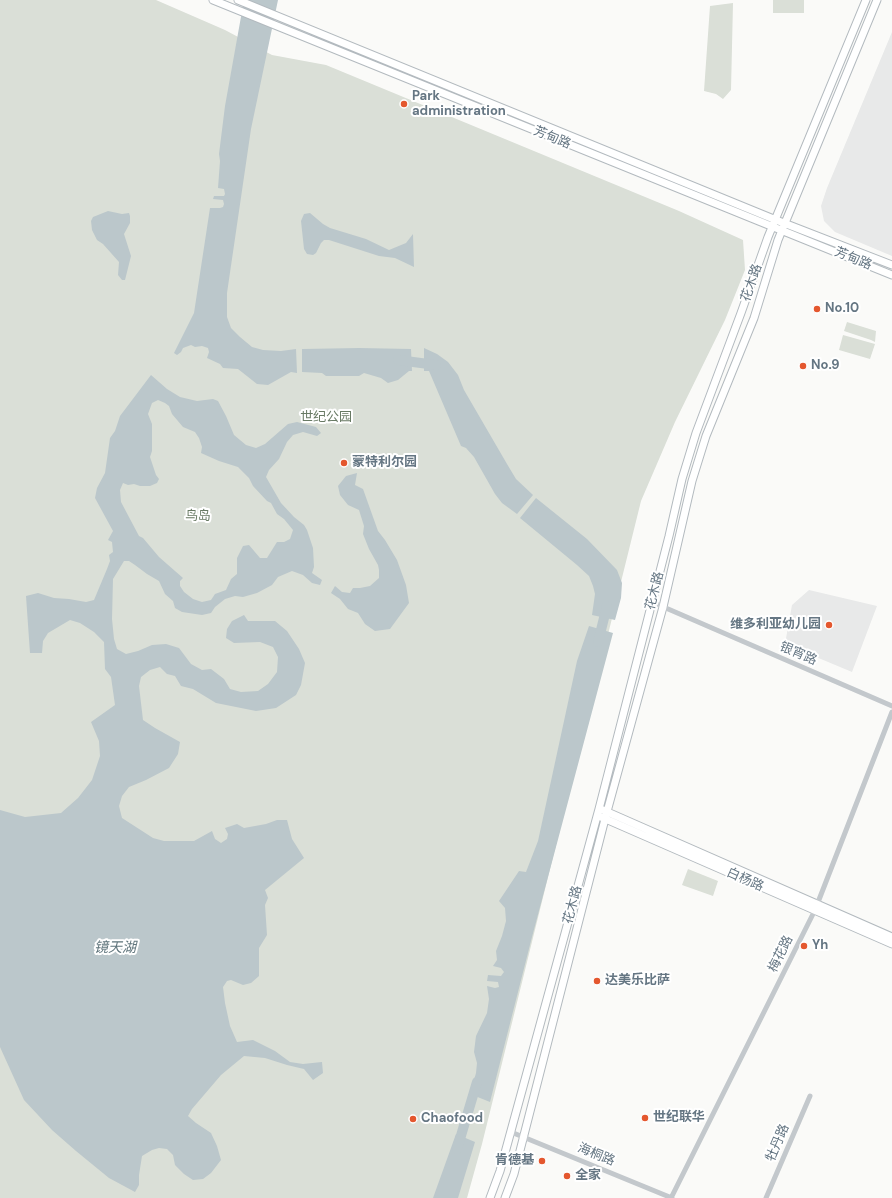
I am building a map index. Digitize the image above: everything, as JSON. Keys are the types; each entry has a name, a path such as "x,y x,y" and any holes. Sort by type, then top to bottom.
{"main road":[{"name":"芳甸路","path":"213,0 774,224 785,224 892,265"},
{"name":"芳甸路","path":"238,0 774,224 782,231 892,275"},
{"name":"花木路","path":"490,1198 500,1171 511,1132 598,812 669,536 682,479 696,433 774,224 866,0"},
{"name":"花木路","path":"505,1198 514,1174 524,1137 606,815 662,607 692,481 704,444 754,318 778,240 877,0"},
{"name":"白杨路","path":"598,812 816,907 892,937"},
{"name":"白杨路","path":"816,907 892,944"}],"street":[{"name":"银宵路","path":"652,602 892,706"},
{"name":"梅花路","path":"671,1198 816,907 892,712"},
{"name":"牡丹路","path":"766,1198 810,1096"},
{"name":"海桐路","path":"511,1132 671,1198"}],"shaded area":[{"path":"892,32 892,256 835,232 824,221 821,206 827,188"},
{"name":"维多利亚幼儿园","path":"809,590 877,606 852,672 785,644 792,605"}],"green space":[{"name":"世纪公园","path":"0,0 156,0 225,30 272,55 326,65 679,211 743,240 745,270 725,320 675,422 641,501 482,1144 467,1198 0,1198"},
{"path":"773,0 804,0 804,13 773,13"},
{"path":"733,3 731,90 723,99 716,94 704,91 710,6"},
{"path":"847,322 876,331 875,342 844,331"},
{"path":"843,335 875,344 870,359 839,350"},
{"path":"688,869 718,881 713,896 682,885"}],"water":[{"path":"244,0 278,0 251,129 227,293 227,317 231,328 252,347 263,350 281,351 296,349 297,373 291,372 268,385 257,384 238,369 223,368 220,364 207,358 209,352 208,348 202,346 195,347 191,345 183,348 177,355 174,353 194,313 210,208 220,208 223,207 224,204 223,200 213,199 214,196 224,196 225,194 224,189 218,188 220,161 219,154 225,106"},
{"path":"108,211 122,214 129,213 130,216 130,223 124,234 131,256 125,280 122,280 118,275 119,262 103,244 97,240 92,230 91,221 93,217"},
{"path":"310,213 330,228 366,239 389,250 406,243 413,234 414,267 395,258 379,256 329,240 324,240 316,253 313,255 307,254 304,249 301,221 304,214"},
{"path":"424,348 437,354 448,362 458,375 464,390 516,479 533,495 517,514 502,503 495,494 474,457 466,448 461,446 429,371 424,371"},
{"path":"302,349 411,349 412,371 409,371 398,380 388,383 381,378 364,373 359,376 326,376 322,373 302,372"},
{"name":"镜天湖","path":"151,375 167,389 180,397 197,401 213,399 218,401 234,435 246,445 256,448 265,444 288,424 297,422 316,427 321,433 317,436 303,432 293,435 287,442 279,459 269,470 266,477 281,503 304,525 307,530 313,548 314,567 312,573 322,580 320,585 312,583 303,575 292,571 278,577 272,585 257,593 243,597 235,596 225,599 215,607 211,613 202,615 182,612 175,608 173,601 165,594 159,581 129,561 124,561 113,579 112,619 114,639 117,649 126,654 152,645 166,644 179,648 191,664 202,670 211,669 224,679 230,689 241,692 258,691 268,684 277,672 278,657 273,647 260,642 234,643 226,638 227,629 232,621 244,615 248,621 275,621 287,631 299,649 305,663 301,685 296,695 276,708 256,711 216,703 193,689 181,686 175,676 167,674 160,667 150,670 141,677 139,686 143,720 180,742 178,754 169,768 129,787 122,796 119,806 122,818 153,838 164,841 194,841 212,831 215,839 221,843 227,839 228,834 225,828 237,824 244,828 266,824 277,820 287,820 292,839 304,858 265,890 268,898 265,905 267,935 259,948 259,976 251,983 243,985 231,980 227,981 223,987 225,1003 230,1026 237,1042 253,1040 275,1051 290,1062 303,1064 322,1062 323,1073 313,1080 304,1069 265,1058 244,1056 221,1075 192,1109 188,1116 211,1133 217,1146 221,1160 211,1173 203,1179 193,1180 175,1165 173,1155 167,1149 159,1148 142,1156 139,1185 135,1192 109,1178 76,1151 52,1130 24,1100 0,1047 0,810 25,817 61,813 78,798 92,780 100,756 99,741 91,722 115,705 111,677 105,669 104,642 94,632 80,623 70,620 48,633 43,641 42,653 30,653 26,596 38,593 54,598 86,602 94,600 110,561 109,555 113,552 112,542 108,540 113,531 95,498 97,488 105,473 110,438 115,431 120,416","holes":["158,400 169,406 172,414 183,427 195,432 202,447 201,453 238,467 249,478 253,486 267,501 271,503 277,514 284,519 293,530 290,539 284,542 277,542 267,558 260,558 249,545 243,546 237,558 237,574 231,579 226,590 215,594 211,600 202,602 193,599 184,592 180,586 180,581 183,578 159,557 143,538 139,536 121,502 120,490 123,483 128,485 134,484 140,486 150,486 157,483 159,479 156,475 150,457 152,451 152,424 148,414 152,403"]},
{"path":"357,473 355,485 363,489 378,531 397,560 406,585 409,603 390,629 375,631 365,624 358,613 348,609 340,599 331,593 335,586 342,592 350,593 353,588 370,586 379,578 378,565 363,534 364,526 359,510 348,505 340,495 338,486 346,476"},
{"path":"536,498 587,539 617,570 622,583 621,598 615,620 592,615 595,594 589,576 520,518"},
{"path":"589,626 613,633 532,937 490,1102 470,1094 476,1073 477,1063 474,1052 476,1036 487,1013 489,999 487,986 495,988 499,987 498,982 487,981 488,975 501,976 504,972 501,968 493,966 497,960 496,951 506,921 505,908 499,901 519,871 526,872 538,841 577,661"},
{"path":"456,1134 475,1142 458,1198 433,1198"}],"waterway":[{"path":"398,360 436,365"},
{"path":"598,642 607,606"},
{"path":"457,1149 477,1082"}],"place":[{"name":"Park administration","path":"404,104"},
{"name":"No.10","path":"817,309"},
{"name":"No.9","path":"803,366"},
{"name":"蒙特利尔园","path":"344,463"},
{"name":"维多利亚幼儿园","path":"829,625"},
{"name":"Yh","path":"804,946"},
{"name":"达美乐比萨","path":"597,981"},
{"name":"世纪联华","path":"645,1118"},
{"name":"Chaofood","path":"413,1119"},
{"name":"肯德基","path":"542,1161"},
{"name":"全家","path":"567,1176"}],"park label":[{"name":"鸟岛","path":"198,517"}]}
